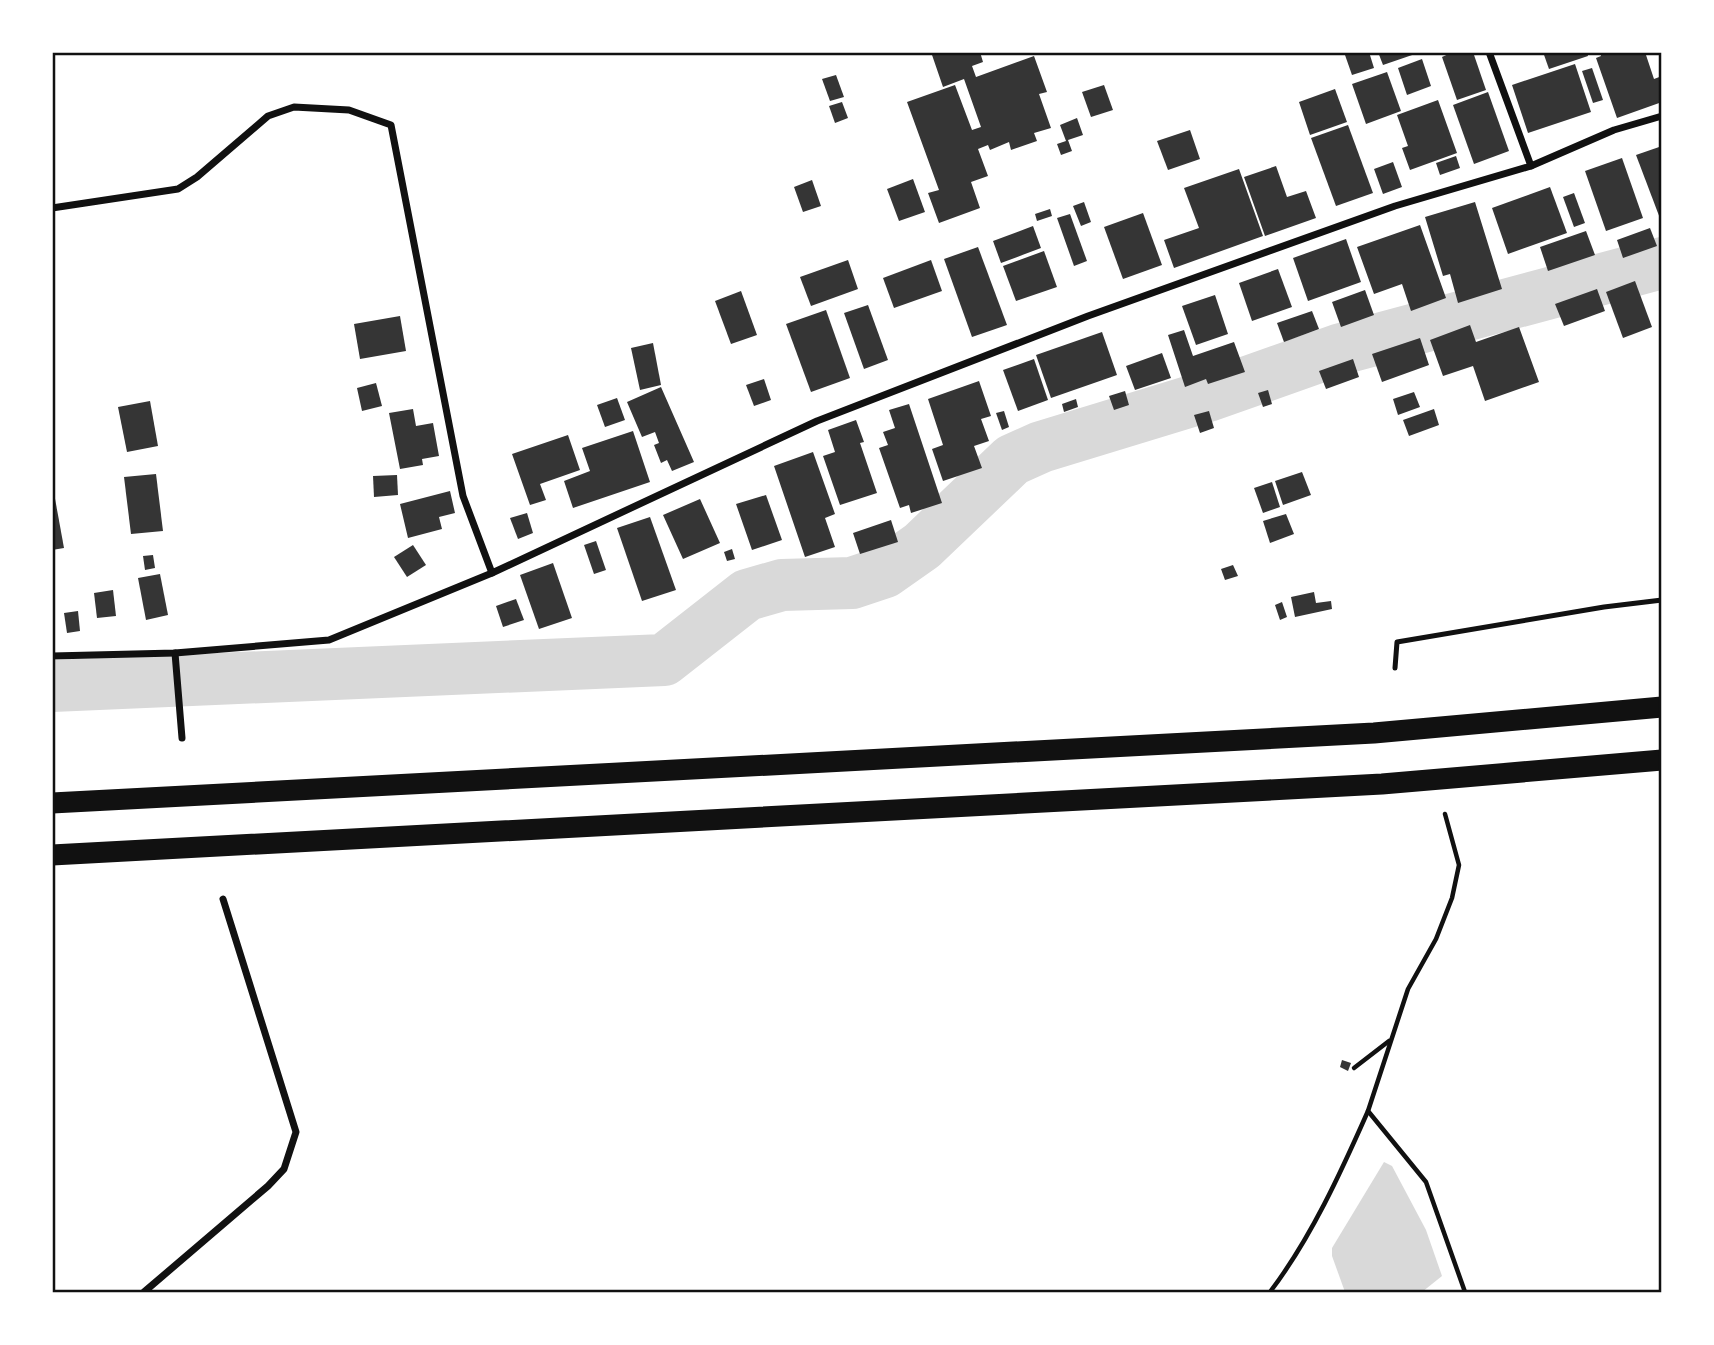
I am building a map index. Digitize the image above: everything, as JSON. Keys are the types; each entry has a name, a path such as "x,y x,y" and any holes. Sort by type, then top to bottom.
{"highway":[{"path":"52,803 1374,733 1661,707"},
{"path":"52,855 1382,784 1661,760"}],"street":[{"path":"1489,52 1531,166"},
{"path":"52,208 178,188 197,177 268,116 294,107 349,110 391,125 463,496 492,573"},
{"path":"52,656 175,653 329,640 492,573 817,421 1088,316 1395,206 1531,166 1614,130 1661,116"},
{"path":"175,653 182,738"},
{"path":"144,1293 268,1186 284,1169 296,1132 223,899"}],"lane":[{"path":"1395,668 1397,642 1661,600"}],"path":[{"path":"1270,1293 1284,1274 1343,1166 1368,1111 1408,989 1436,939 1452,898 1459,865 1446,814"},
{"path":"1354,1069 1390,1041"},
{"path":"1368,1111 1426,1182 1465,1293"}],"shaded area":[{"path":"1384,1162 1392,1166 1426,1230 1442,1276 1422,1292 1345,1292 1332,1256 1332,1248"}],"building":[{"path":"931,52 980,52 983,62 972,66 976,77 1034,56 1047,92 1039,94 1051,128 1034,133 1037,141 1011,150 1009,142 990,150 988,145 978,149 988,176 971,182 980,208 939,223 928,193 939,190 907,102 955,85 972,130 981,127 964,79 943,87"},
{"path":"1369,52 1374,68 1352,75 1345,55"},
{"path":"1378,52 1417,52 1418,53 1383,65"},
{"path":"1453,52 1473,52 1486,90 1457,100 1442,57"},
{"path":"1543,52 1587,52 1588,56 1549,69"},
{"path":"1600,52 1645,52 1654,79 1662,76 1662,102 1617,118 1596,58 1601,56"},
{"path":"1422,59 1431,86 1407,95 1398,68"},
{"path":"1575,64 1591,112 1528,133 1512,85"},
{"path":"1592,68 1603,100 1593,103 1582,71"},
{"path":"1387,72 1401,111 1366,124 1352,84"},
{"path":"836,75 844,97 830,101 822,79"},
{"path":"1104,85 1113,110 1091,117 1082,92"},
{"path":"1335,89 1347,122 1310,135 1299,102"},
{"path":"1488,92 1509,151 1474,164 1453,105"},
{"path":"1438,100 1457,153 1410,170 1402,148 1408,146 1397,115"},
{"path":"842,102 848,118 835,123 829,106"},
{"path":"1077,118 1083,135 1068,140 1072,151 1061,155 1057,144 1066,141 1060,125"},
{"path":"1348,125 1373,193 1336,206 1311,138"},
{"path":"1190,130 1200,159 1168,170 1157,141"},
{"path":"1662,146 1662,221 1661,221 1636,155"},
{"path":"1456,156 1460,168 1440,175 1436,163"},
{"path":"1622,158 1643,218 1606,231 1585,171"},
{"path":"1393,162 1402,187 1383,194 1374,169"},
{"path":"1276,166 1287,197 1306,191 1316,218 1265,236 1244,177"},
{"path":"1239,169 1263,236 1174,268 1164,240 1199,228 1184,188"},
{"path":"913,179 925,212 899,221 887,189"},
{"path":"812,180 821,206 803,212 794,187"},
{"path":"1550,187 1567,233 1508,254 1492,208"},
{"path":"1574,193 1585,223 1574,227 1563,197"},
{"path":"1084,202 1091,222 1081,226 1073,206"},
{"path":"1475,202 1502,289 1458,303 1450,274 1443,276 1425,217"},
{"path":"1050,209 1052,216 1037,221 1035,214"},
{"path":"1143,213 1162,265 1123,279 1104,227"},
{"path":"1070,214 1087,261 1074,266 1057,218"},
{"path":"1420,225 1446,298 1411,311 1402,284 1374,294 1357,247"},
{"path":"1033,226 1041,248 1001,263 993,241"},
{"path":"1650,228 1657,246 1623,258 1617,240"},
{"path":"1586,231 1595,255 1548,271 1540,247"},
{"path":"1346,239 1361,282 1308,301 1293,258"},
{"path":"978,247 1007,325 972,337 944,259"},
{"path":"1044,251 1057,287 1016,301 1003,266"},
{"path":"848,260 858,289 811,306 800,277"},
{"path":"931,260 942,291 894,308 883,278"},
{"path":"1278,269 1292,307 1252,321 1239,283"},
{"path":"1635,281 1652,327 1623,338 1606,292"},
{"path":"1597,289 1605,311 1564,326 1555,304"},
{"path":"1365,290 1374,315 1341,327 1332,302"},
{"path":"741,291 757,335 731,344 715,301"},
{"path":"1215,295 1228,334 1196,345 1182,306"},
{"path":"868,305 888,360 864,369 844,313"},
{"path":"826,310 850,378 811,392 786,324"},
{"path":"1312,311 1319,329 1284,342 1277,323"},
{"path":"400,316 406,351 360,359 354,324"},
{"path":"1470,325 1476,342 1519,327 1539,382 1485,401 1473,366 1443,376 1430,340"},
{"path":"1184,330 1193,356 1234,342 1245,372 1208,384 1206,379 1185,387 1168,335"},
{"path":"1102,332 1117,375 1051,398 1036,355"},
{"path":"1420,338 1429,365 1382,382 1372,354"},
{"path":"653,343 661,385 640,390 631,348"},
{"path":"1162,353 1171,378 1135,390 1126,366"},
{"path":"1034,359 1048,400 1018,411 1003,370"},
{"path":"1353,359 1359,377 1326,389 1319,371"},
{"path":"764,379 771,400 754,406 746,385"},
{"path":"979,381 991,416 981,419 989,441 974,446 982,468 943,481 932,449 943,445 928,399"},
{"path":"376,383 382,406 362,411 357,388"},
{"path":"661,387 694,462 672,471 667,460 661,463 654,445 659,443 655,432 642,437 627,402"},
{"path":"1268,390 1272,404 1263,407 1258,393"},
{"path":"1125,391 1129,405 1114,410 1109,396"},
{"path":"1414,392 1420,407 1398,415 1393,399"},
{"path":"617,398 625,420 605,427 597,405"},
{"path":"1076,399 1078,407 1064,412 1062,404"},
{"path":"150,401 158,446 127,452 118,407"},
{"path":"909,404 942,503 911,513 909,505 900,508 879,448 888,445 883,432 895,428 889,410"},
{"path":"413,409 416,426 433,423 439,456 422,459 423,465 400,469 389,413"},
{"path":"1434,409 1439,425 1409,436 1403,420"},
{"path":"1004,411 1009,427 1002,430 996,413"},
{"path":"1209,411 1214,428 1200,433 1194,415"},
{"path":"856,420 864,442 860,443 877,493 840,505 823,456 835,452 828,430"},
{"path":"633,431 650,482 573,508 564,481 590,471 582,448"},
{"path":"568,435 580,470 540,484 546,500 530,505 512,454"},
{"path":"813,452 835,514 825,518 835,547 805,557 774,466"},
{"path":"1302,472 1311,495 1283,505 1275,481"},
{"path":"156,474 163,531 131,534 124,477"},
{"path":"397,475 398,495 374,497 373,476"},
{"path":"1272,482 1280,507 1263,513 1254,488"},
{"path":"450,491 455,513 439,517 442,529 408,538 400,504"},
{"path":"54,493 64,548 52,550 52,494"},
{"path":"766,495 782,540 752,550 736,504"},
{"path":"700,499 720,543 683,559 663,515"},
{"path":"527,513 533,533 518,539 510,518"},
{"path":"1286,514 1294,534 1270,543 1263,521"},
{"path":"650,517 676,590 642,601 617,528"},
{"path":"891,520 898,542 860,554 853,533"},
{"path":"596,541 606,570 594,574 584,545"},
{"path":"413,545 426,565 407,577 394,557"},
{"path":"732,549 735,559 727,561 724,552"},
{"path":"153,555 155,568 145,570 143,556"},
{"path":"553,563 572,618 539,629 520,575"},
{"path":"1233,565 1238,576 1225,580 1221,569"},
{"path":"160,574 168,615 146,620 138,578"},
{"path":"113,590 116,616 97,618 94,593"},
{"path":"1314,592 1316,603 1331,601 1332,609 1295,617 1291,597"},
{"path":"516,599 524,620 503,627 496,606"},
{"path":"1282,602 1287,617 1280,620 1275,605"},
{"path":"78,611 80,631 67,633 64,613"},
{"path":"1342,1060 1351,1063 1348,1071 1340,1067"}],"waterway":[{"path":"52,686 664,660 747,595 782,585 852,583 885,572 922,546 1012,460 1041,447 1208,396 1341,349 1662,263"}]}
